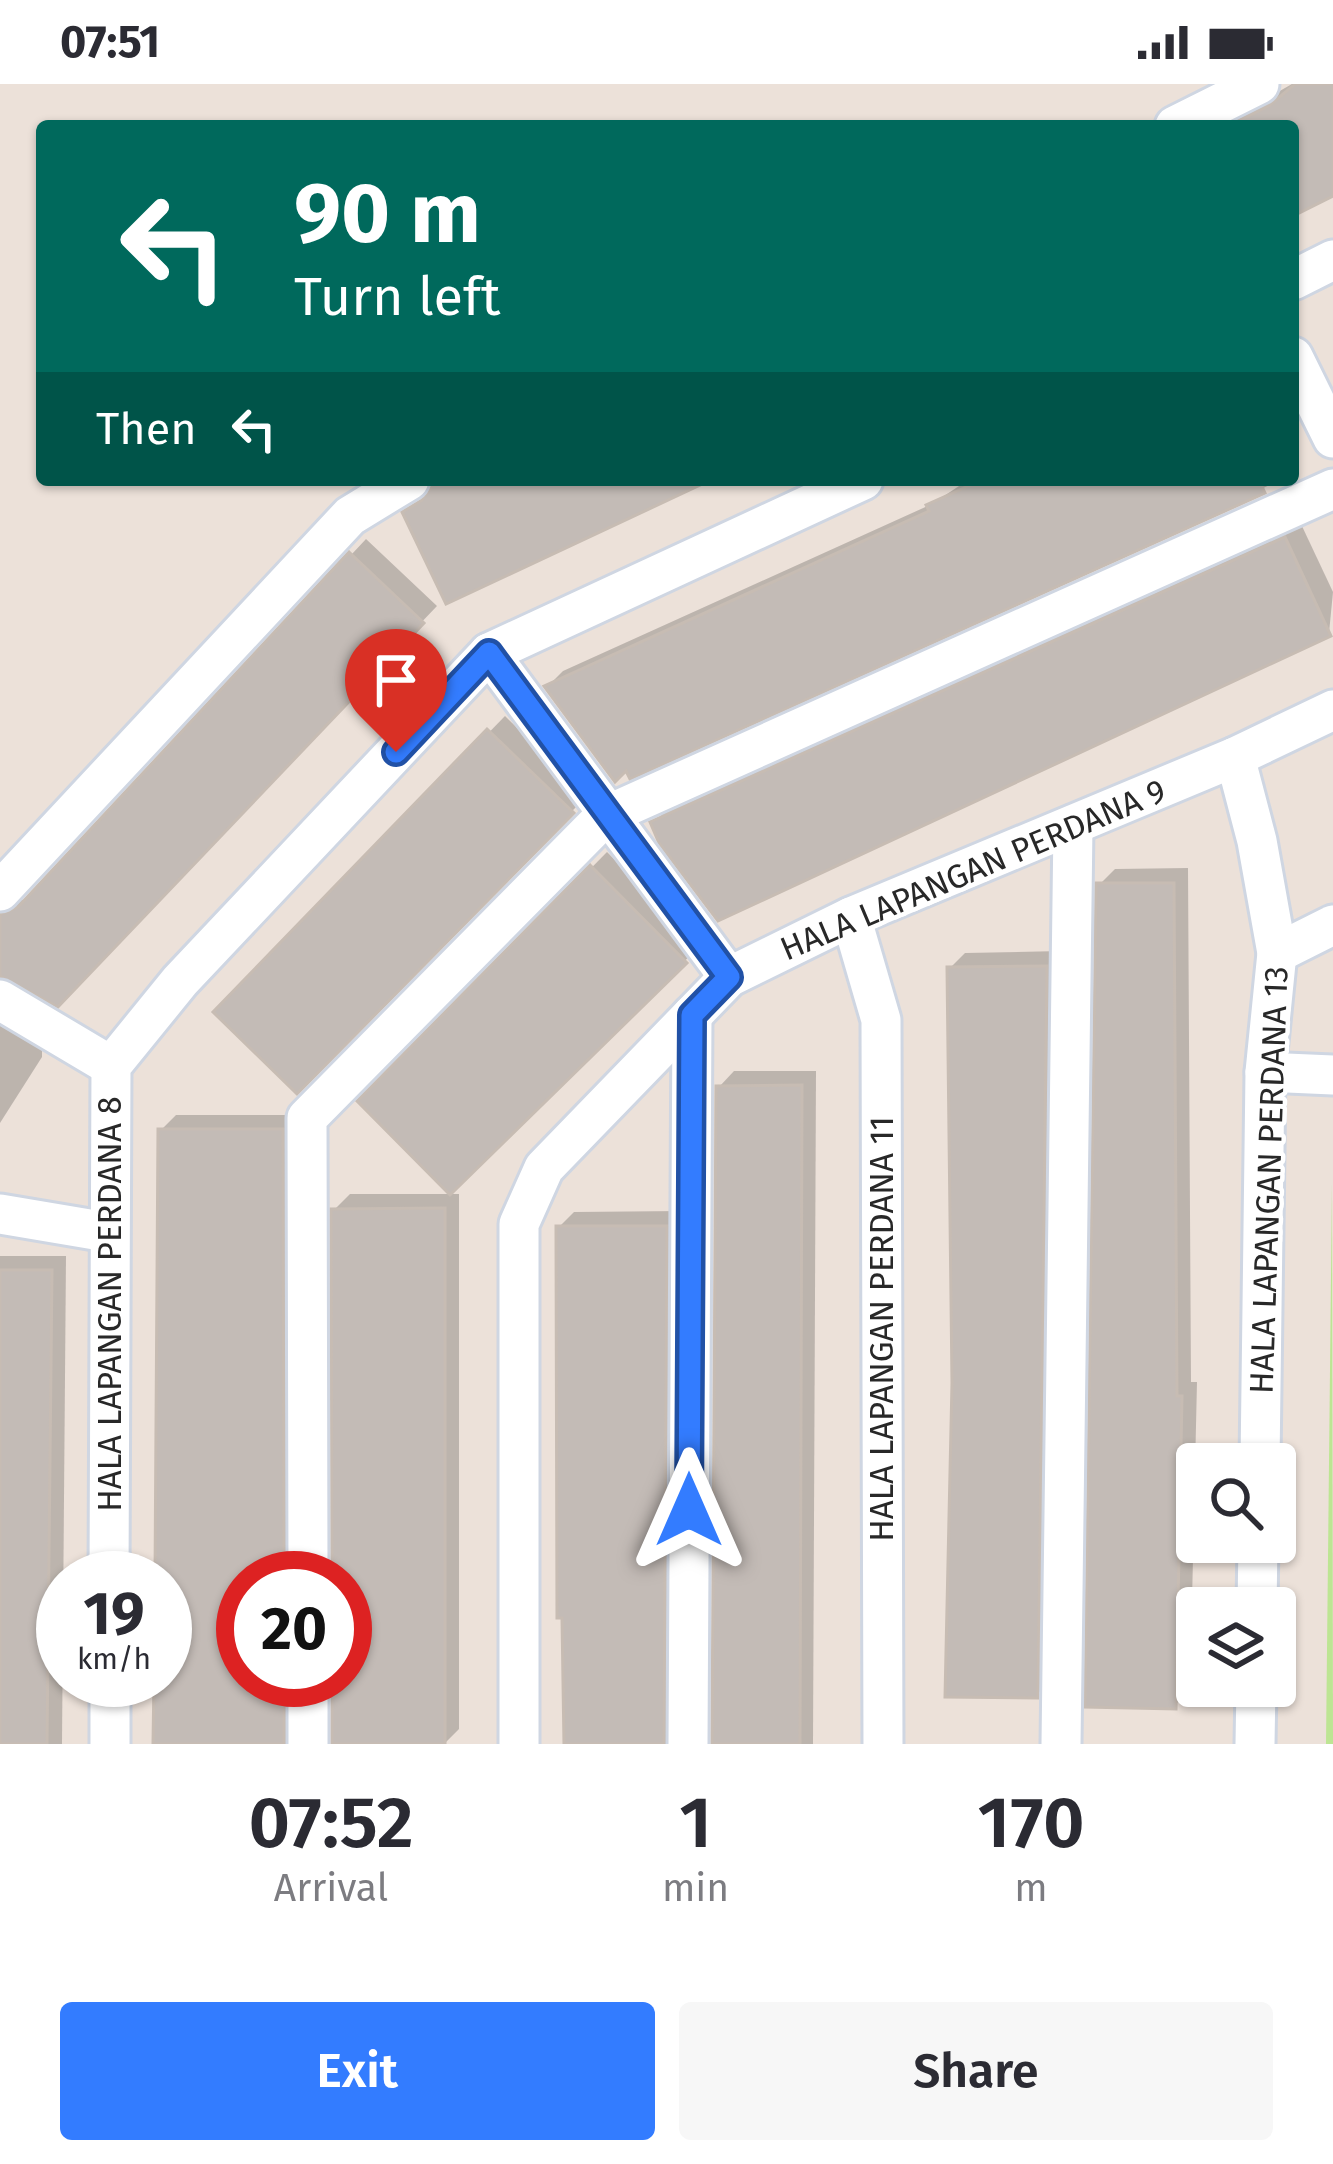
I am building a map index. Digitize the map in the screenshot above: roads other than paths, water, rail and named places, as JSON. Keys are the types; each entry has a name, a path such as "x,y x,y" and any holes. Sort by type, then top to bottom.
{"street":[{"path":"1186,120 1259,84"},
{"path":"1299,277 1333,260"},
{"path":"1299,369 1333,438"},
{"path":"0,891 350,516 400,486"},
{"name":"HALA LAPANGAN PERDANA 8","path":"109,1551 111,1066 180,981 489,653 850,486"},
{"path":"308,1551 307,1118 605,815 1333,489"},
{"path":"489,653 729,977"},
{"name":"HALA LAPANGAN PERDANA 9","path":"519,1744 519,1224 544,1168 729,977 851,917 1235,758 1333,710"},
{"name":"HALA LAPANGAN PERDANA 13","path":"1235,758 1257,841 1277,953 1265,1072 1260,1443"},
{"path":"1061,1744 1073,825"},
{"name":"HALA LAPANGAN PERDANA 11","path":"851,917 881,1019 883,1744"},
{"path":"1277,953 1333,925"},
{"path":"0,1000 111,1066"},
{"path":"688,1744 692,1015"},
{"path":"1265,1072 1333,1075"},
{"path":"0,1214 107,1232"},
{"path":"110,1707 110,1744"},
{"path":"308,1707 308,1744"},
{"path":"1255,1744 1256,1707"}]}
